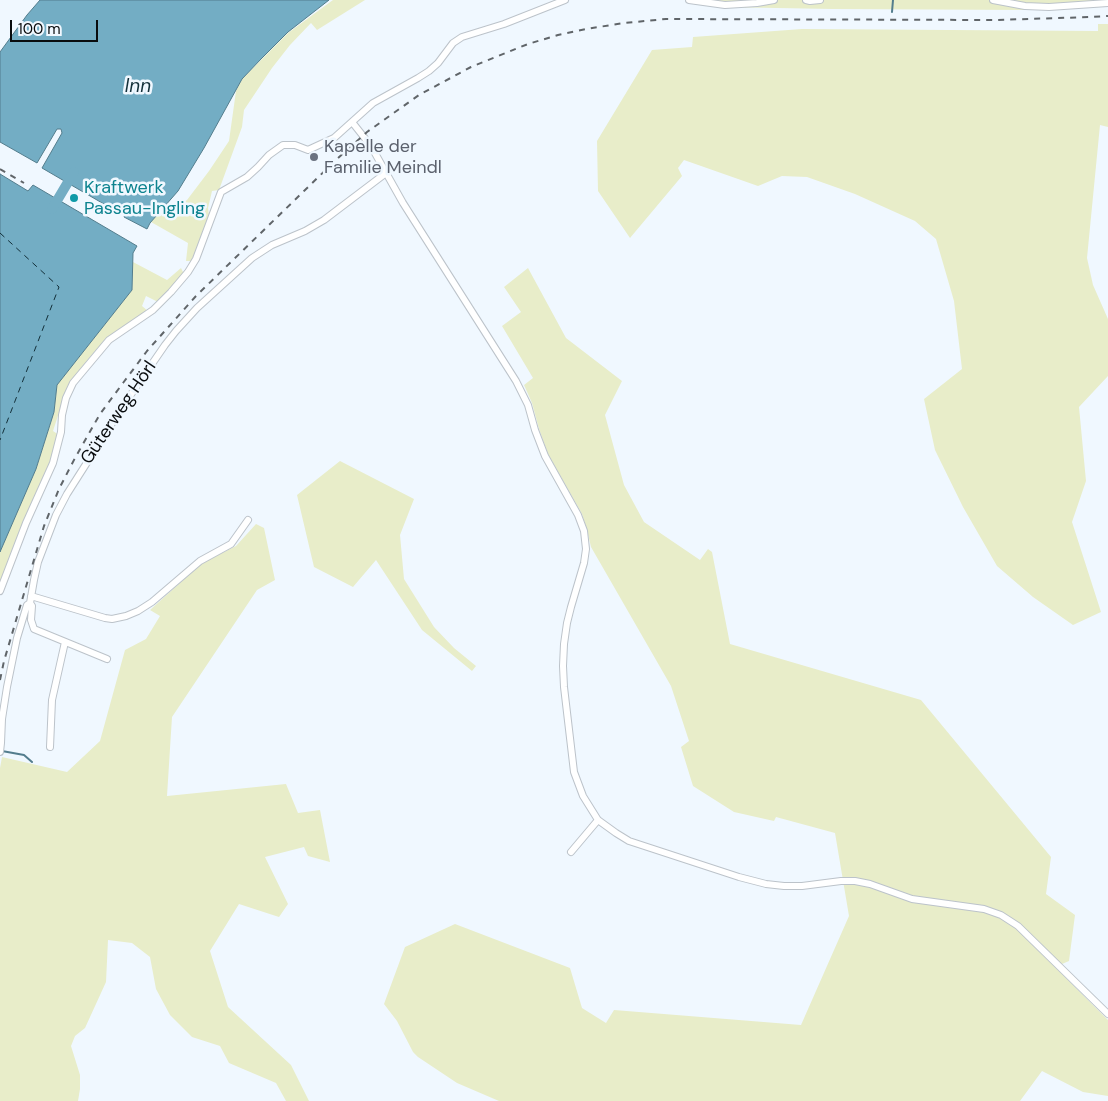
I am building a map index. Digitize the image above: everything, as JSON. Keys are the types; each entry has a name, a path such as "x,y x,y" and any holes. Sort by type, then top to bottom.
{"street":[{"path":"0,591 26,522 53,463 62,432 62,415 66,398 73,383 109,340 153,310 188,272 196,260 221,192 246,177 269,155 283,145 295,145 308,150 334,138 373,103 429,71 438,63 453,43 462,37 504,24 565,0"},
{"path":"689,0 725,6 757,4 774,0"},
{"path":"806,0 820,0"},
{"path":"993,0 1024,6 1049,7 1108,3"},
{"path":"352,122 371,146 403,203 516,381 528,405 545,456 578,515 584,531 586,549 584,562 570,607 564,644 564,687 574,772 582,796 598,820 616,834 636,843 766,884 802,886 855,881 912,898 974,907 992,912 1018,926 1108,1014"},
{"name":"Güterweg Hörl","path":"0,752 4,706 13,658 24,615 30,600 38,562 56,515 123,406 176,331 197,308 252,258 272,245 305,231 324,220 386,173"},
{"path":"30,600 105,618 112,619 126,616 152,602 200,561 231,544 248,520"},
{"path":"30,600 32,606 31,620 34,629 107,659"},
{"path":"50,747 52,700 65,642"},
{"path":"571,852 598,820"}],"green space":[{"path":"333,0 365,0 317,30 311,23 272,68 244,110 242,127 219,190 212,191 208,208 209,215 192,261 186,261 188,243 151,222 155,217 168,213 187,200 229,141 236,91 242,79 288,33"},
{"path":"693,0 1108,0 1043,5 1026,10 721,7"},
{"path":"1098,24 1108,24 1108,127 1100,125 1087,258 1093,285 1108,319 1108,376 1079,407 1086,481 1072,522 1101,612 1073,625 1033,597 997,566 963,507 935,450 924,399 962,369 954,301 936,239 915,221 855,194 807,177 782,176 758,186 684,160 678,168 682,176 630,238 598,191 597,141 652,50 692,47 693,37 802,29 1098,31"},
{"path":"133,262 167,280 181,268 184,274 158,302 146,296 142,306 148,311 104,341 68,385 53,431 59,435 52,459 0,588 0,552 36,469 54,412 57,385 132,290"},
{"path":"528,268 566,338 622,381 605,415 624,485 644,522 700,560 708,549 712,552 730,644 921,700 1051,857 1046,894 1075,915 1069,961 1055,967 1108,1020 1108,1096 1083,1092 1042,1071 1020,1101 499,1101 457,1083 413,1052 397,1021 384,1004 405,947 455,924 570,968 582,1008 606,1023 614,1010 801,1025 849,916 835,833 776,817 774,821 734,812 693,786 681,747 689,741 671,686 591,547 582,514 548,454 539,429 532,403 524,385 533,378 502,326 521,312 504,287"},
{"path":"340,461 414,499 400,535 404,579 434,627 454,648 476,666 472,671 422,630 376,560 353,587 314,567 297,495"},
{"path":"256,524 264,528 275,580 257,590 172,717 167,796 286,784 298,813 320,810 330,862 308,856 304,847 265,857 288,904 279,917 239,904 210,951 228,1007 291,1065 309,1101 286,1101 276,1083 229,1063 220,1046 192,1037 170,1015 156,989 150,957 132,943 108,940 106,982 85,1028 75,1036 71,1046 80,1075 78,1101 0,1101 0,768 2,757 67,772 100,741 125,650 146,639 160,616 150,610 202,563 236,546"}],"water":[{"name":"Inn","path":"40,0 329,0 288,32 242,79 178,191 147,229 124,217 126,213 123,211 121,214 42,168 62,133 61,129 57,129 37,163 0,142 0,52"},
{"path":"0,174 28,191 33,185 137,246 133,253 132,290 57,385 54,412 36,469 0,552"}],"waterway":[{"path":"892,12 893,0"},
{"name":"Inn","path":"52,209 74,172"},
{"path":"2,751 24,755 32,762"}],"ferry route":[{"path":"0,233 59,287 0,440"}],"railway":[{"path":"0,680 44,526 59,489 100,414 147,351 196,296 338,158 367,132 419,95 471,67 528,44 558,35 624,23 666,19 996,20 1108,16"},
{"path":"0,169 24,183"}],"place":[{"name":"Kapelle der Familie Meindl","path":"314,157"},
{"name":"Kraftwerk Passau-Ingling","path":"74,198"}]}
